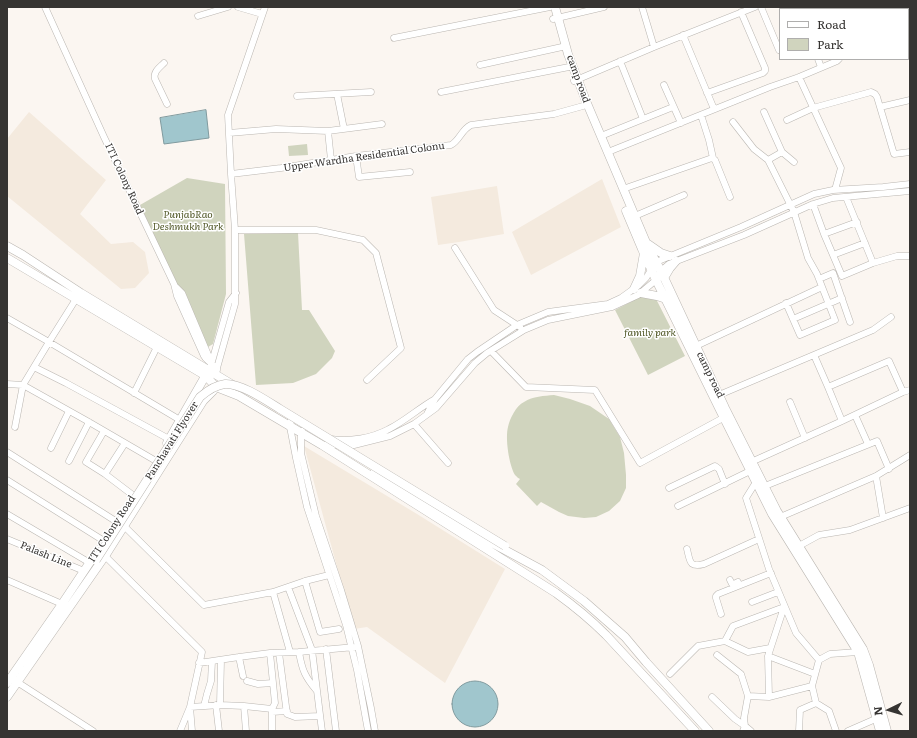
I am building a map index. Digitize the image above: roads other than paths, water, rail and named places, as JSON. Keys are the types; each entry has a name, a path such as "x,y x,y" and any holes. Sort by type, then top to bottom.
{"main road":[{"name":"camp road","path":"550,7 556,19 568,54 583,106 644,253 661,276 696,346 750,465 756,482 811,571 863,649 880,718 880,731"},
{"name":"camp road","path":"555,7 562,46 569,67 586,101 608,152 654,265"},
{"path":"646,243 673,259 670,268 661,276"},
{"path":"7,246 81,293 154,343"},
{"path":"644,253 637,291 666,299"},
{"path":"7,258 154,343 211,370 290,423"},
{"name":"camp road","path":"661,276 666,299 724,418 750,465 765,486 778,518 799,546 811,571 858,652 880,718 887,731"},
{"path":"211,370 216,388"},
{"path":"211,370 216,388"},
{"name":"ITI Colony Road","path":"12,681 134,496 211,370"},
{"name":"Panchavati Flyover","path":"89,565 171,445 200,397 214,387 225,384 233,384 247,390 505,546 513,554"},
{"path":"216,388 239,396 302,430 322,445 538,581 573,605 606,635 695,731"},
{"path":"7,697 12,681 105,556 202,400 216,388"},
{"path":"202,400 214,395 225,394 239,396"},
{"path":"302,430 332,442 490,542 542,570 584,601 625,637 709,731"}],"street":[{"name":"ITI Colony Road","path":"45,7 104,137 174,284 177,296 211,370"},
{"path":"198,16 228,7"},
{"path":"238,7 262,14"},
{"path":"211,370 236,304 236,230 228,115 265,7"},
{"path":"394,38 550,7"},
{"path":"556,19 604,7"},
{"path":"642,7 654,47"},
{"path":"575,80 755,7"},
{"path":"761,7 779,50"},
{"path":"823,7 827,8"},
{"path":"707,93 765,71 741,12"},
{"path":"683,35 714,109"},
{"path":"480,65 562,46"},
{"path":"818,60 822,67"},
{"path":"608,152 770,87 799,77 837,60"},
{"path":"620,61 643,119"},
{"path":"164,63 155,72 154,76 167,104"},
{"path":"441,92 569,67"},
{"path":"799,77 841,168 835,190"},
{"path":"664,85 681,123"},
{"path":"297,96 371,92"},
{"path":"786,120 813,108 871,92 876,94 894,154 910,152"},
{"path":"337,94 344,129"},
{"path":"880,107 910,100"},
{"name":"Upper Wardha Residential Colonu","path":"231,174 356,156 451,145 458,139 466,128 471,125 554,114 583,106"},
{"path":"601,136 673,107"},
{"path":"764,112 782,152 794,162"},
{"path":"701,115 713,158 730,197"},
{"path":"733,122 754,149 768,160 794,212 808,258 819,279 835,320 800,335 786,303"},
{"path":"229,133 276,129 328,131 382,124"},
{"path":"328,131 331,160"},
{"path":"768,160 782,152"},
{"path":"356,156 359,177 410,172"},
{"path":"623,189 713,158"},
{"path":"673,259 814,194 835,190 910,184"},
{"path":"322,445 332,442 354,445 390,436 414,424 439,406 475,363 487,353 524,330 548,320 612,308 638,295 637,291 639,285 654,265 744,235 813,204 832,198 910,190"},
{"path":"635,216 684,195"},
{"path":"846,197 873,262"},
{"path":"813,204 842,276 873,262 899,256 910,256"},
{"path":"824,234 857,222"},
{"path":"236,230 316,230 363,240 376,253 401,348 367,380"},
{"path":"833,255 865,243"},
{"path":"455,248 494,310 524,330"},
{"path":"819,279 833,273 850,322"},
{"path":"426,415 435,399 463,364 474,354 517,325 548,312 608,304 637,291 661,276"},
{"path":"696,346 822,287"},
{"path":"793,319 842,298"},
{"path":"15,427 23,386 76,299"},
{"path":"719,395 873,330 891,317"},
{"path":"7,318 180,420"},
{"path":"134,393 154,343"},
{"path":"491,351 526,387 595,390 640,463 724,418"},
{"path":"814,355 842,421"},
{"path":"828,387 889,361 903,392"},
{"path":"34,367 169,439"},
{"path":"7,384 23,386 156,461"},
{"path":"678,506 725,484 750,465 910,390"},
{"name":"Panchavati Flyover","path":"332,442 363,438 388,429 435,399"},
{"path":"790,402 805,438"},
{"path":"51,448 69,411"},
{"path":"855,415 868,444"},
{"path":"69,461 89,422"},
{"path":"290,423 307,507 341,590 371,708 375,731"},
{"path":"414,424 448,463"},
{"path":"302,430 301,453 329,575 355,647 368,731"},
{"path":"104,431 86,462 134,496"},
{"path":"765,486 877,441 890,469"},
{"path":"105,474 125,443"},
{"path":"7,452 116,522"},
{"path":"778,518 876,476 910,456"},
{"path":"669,488 715,466 719,469 725,484"},
{"path":"876,476 883,518"},
{"path":"7,480 104,541"},
{"path":"756,482 746,498 770,571 796,633 820,660"},
{"path":"799,546 819,535 850,530 910,508"},
{"path":"7,514 89,565"},
{"path":"124,526 204,605 273,592 288,586 329,575"},
{"path":"687,549 691,563 696,566 704,564 759,539"},
{"name":"Palash Line","path":"7,540 89,565"},
{"path":"105,556 202,652 190,707 180,731"},
{"path":"730,580 732,584 734,584 770,571"},
{"path":"721,614 716,598 718,594 770,571"},
{"path":"7,580 62,604"},
{"path":"305,581 320,632 339,629"},
{"path":"288,586 312,650 322,731"},
{"path":"273,592 290,652"},
{"path":"752,602 778,592"},
{"path":"725,641 733,626 784,607"},
{"path":"769,697 768,656 784,607"},
{"path":"670,674 698,646 725,641 748,652 770,648"},
{"path":"199,663 270,653 355,647"},
{"path":"326,649 336,731"},
{"path":"299,652 301,665 308,680 317,691"},
{"path":"743,658 748,652"},
{"path":"836,731 829,711 816,703 812,686 815,674 820,660 830,654 858,652"},
{"path":"270,653 275,703 272,711 272,731"},
{"path":"279,653 287,714 296,717 320,716"},
{"path":"718,655 741,674 748,696 744,718 744,729"},
{"path":"768,656 815,674"},
{"path":"239,657 243,676"},
{"path":"219,731 218,705 221,660"},
{"path":"204,706 211,681 212,661"},
{"path":"12,681 93,731"},
{"path":"247,681 258,684 273,683"},
{"path":"748,696 769,697 812,686"},
{"path":"712,697 744,729 751,731"},
{"path":"800,731 800,710 816,703"},
{"path":"190,707 218,705 244,706 272,711 287,711"},
{"path":"244,706 246,731"},
{"path":"190,707 192,731"},
{"path":"848,731 880,718"}],"water":[{"path":"206,110 209,138 164,144 160,118"},
{"path":"470,681 480,681 488,685 494,691 498,699 498,709 494,717 488,723 480,727 470,727 462,723 456,717 452,709 452,699 456,691 462,685"}],"park label":[{"name":"PunjabRao Deshmukh Park","path":"188,220"},
{"name":"family park","path":"650,333"}]}
